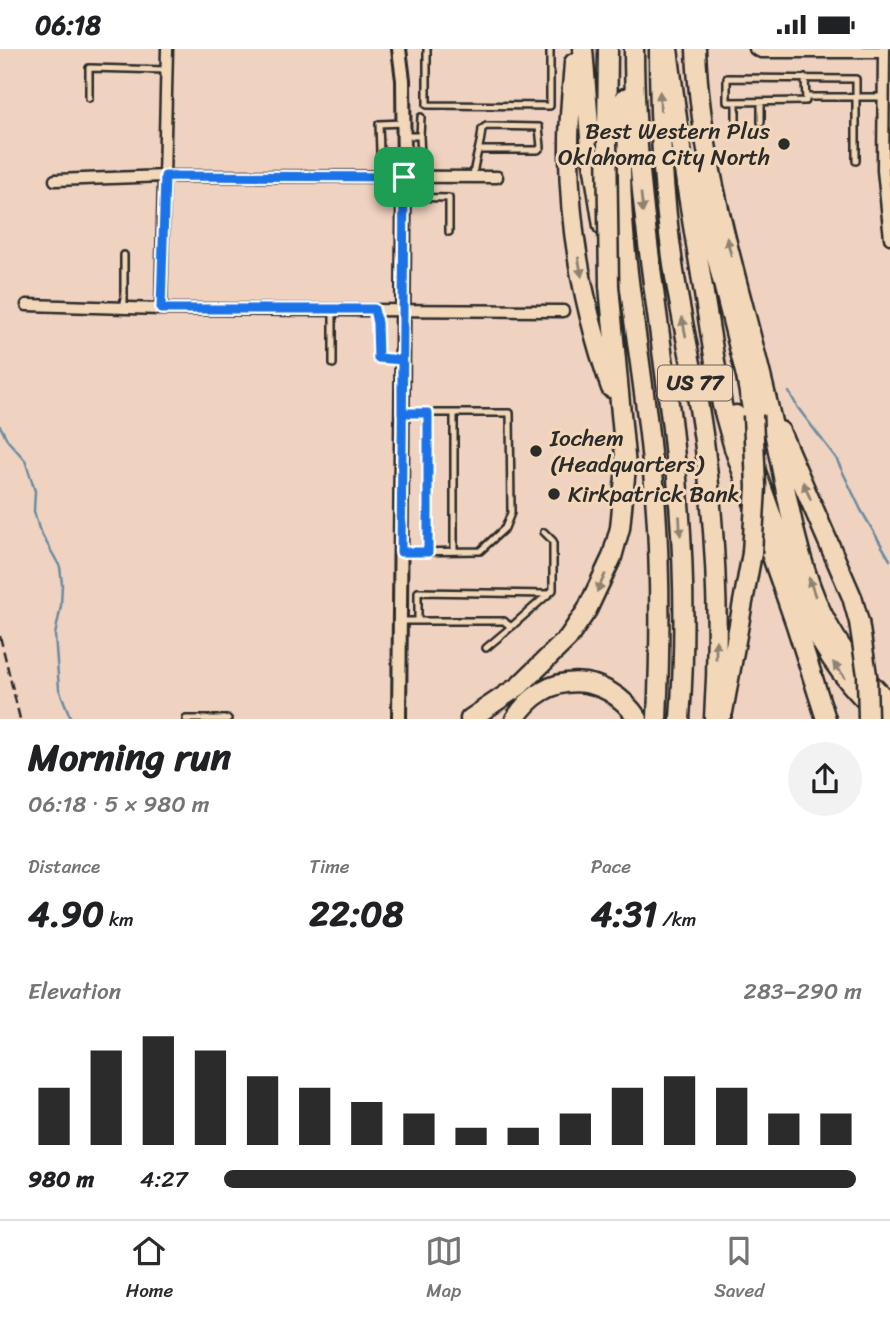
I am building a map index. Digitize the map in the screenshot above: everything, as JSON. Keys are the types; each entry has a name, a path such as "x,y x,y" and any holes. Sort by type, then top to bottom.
{"highway":[{"path":"575,49 569,144 573,219 587,305 602,362 622,421"},
{"path":"583,49 585,102 596,188 648,425"},
{"path":"470,719 519,686 568,638 601,583 620,528 625,499 626,467 609,286 608,49"},
{"path":"628,49 621,172 628,265 655,489 660,585 657,719"},
{"name":"US 77","path":"634,49 640,187 678,497 683,632 680,719"},
{"name":"US 77","path":"659,49 667,211 674,270 705,447 713,539 716,623 714,719"},
{"path":"668,49 683,164 722,405 734,448 826,719"},
{"path":"696,49 704,132 701,176 706,215 747,376 779,463 816,599 839,644 855,666 890,703"},
{"path":"713,348 806,613 827,654 842,675 886,719"},
{"path":"722,719 752,545 761,412"},
{"path":"761,412 794,459 847,585 859,622 867,675 868,719"},
{"path":"515,719 521,709 540,692 556,685 576,682 606,689 625,701 638,719"}],"street":[{"path":"161,309 167,49"},
{"path":"399,49 404,81 400,713"},
{"path":"755,49 761,52 884,51 887,71 884,97 890,238"},
{"path":"55,180 165,176 496,177"},
{"path":"27,305 161,309 563,311"}],"lane":[{"path":"427,49 427,105 551,106 550,49"},
{"path":"89,98 89,68 167,70"},
{"path":"805,78 806,101 727,101 727,78 805,78 856,79 856,162"},
{"path":"806,97 884,97"},
{"path":"736,101 736,123"},
{"path":"761,101 761,123"},
{"path":"421,117 421,157"},
{"path":"380,177 379,124 420,137"},
{"path":"473,177 474,160 479,150 482,129 538,127 540,131 541,147 538,150 479,150"},
{"path":"404,197 449,198 449,232"},
{"path":"124,255 124,307"},
{"path":"333,309 333,364"},
{"path":"374,309 378,358 402,360"},
{"path":"401,552 480,551 505,528 511,513 510,413 402,413"},
{"path":"428,413 428,552"},
{"path":"453,551 454,413"},
{"path":"486,648 553,590 553,541 544,532"},
{"path":"418,621 418,592 549,594"},
{"path":"401,621 505,621 510,627"},
{"path":"186,719 228,719"}],"waterway":[{"path":"789,392 836,458 861,510 890,560"},
{"path":"0,426 8,441 25,460 35,491 34,511 39,529 60,567 61,606 55,635 59,689 71,719"}],"railway":[{"path":"0,636 20,719"}],"place":[{"name":"Best Western Plus Oklahoma City North","path":"784,144"},
{"name":"Iochem (Headquarters)","path":"536,451"},
{"name":"Kirkpatrick Bank","path":"554,494"}],"route":[{"path":"404,177 165,176 161,309 374,309 378,358 402,360 402,413 428,413 428,552 401,552 402,413 402,360 402,309 404,177"}]}
